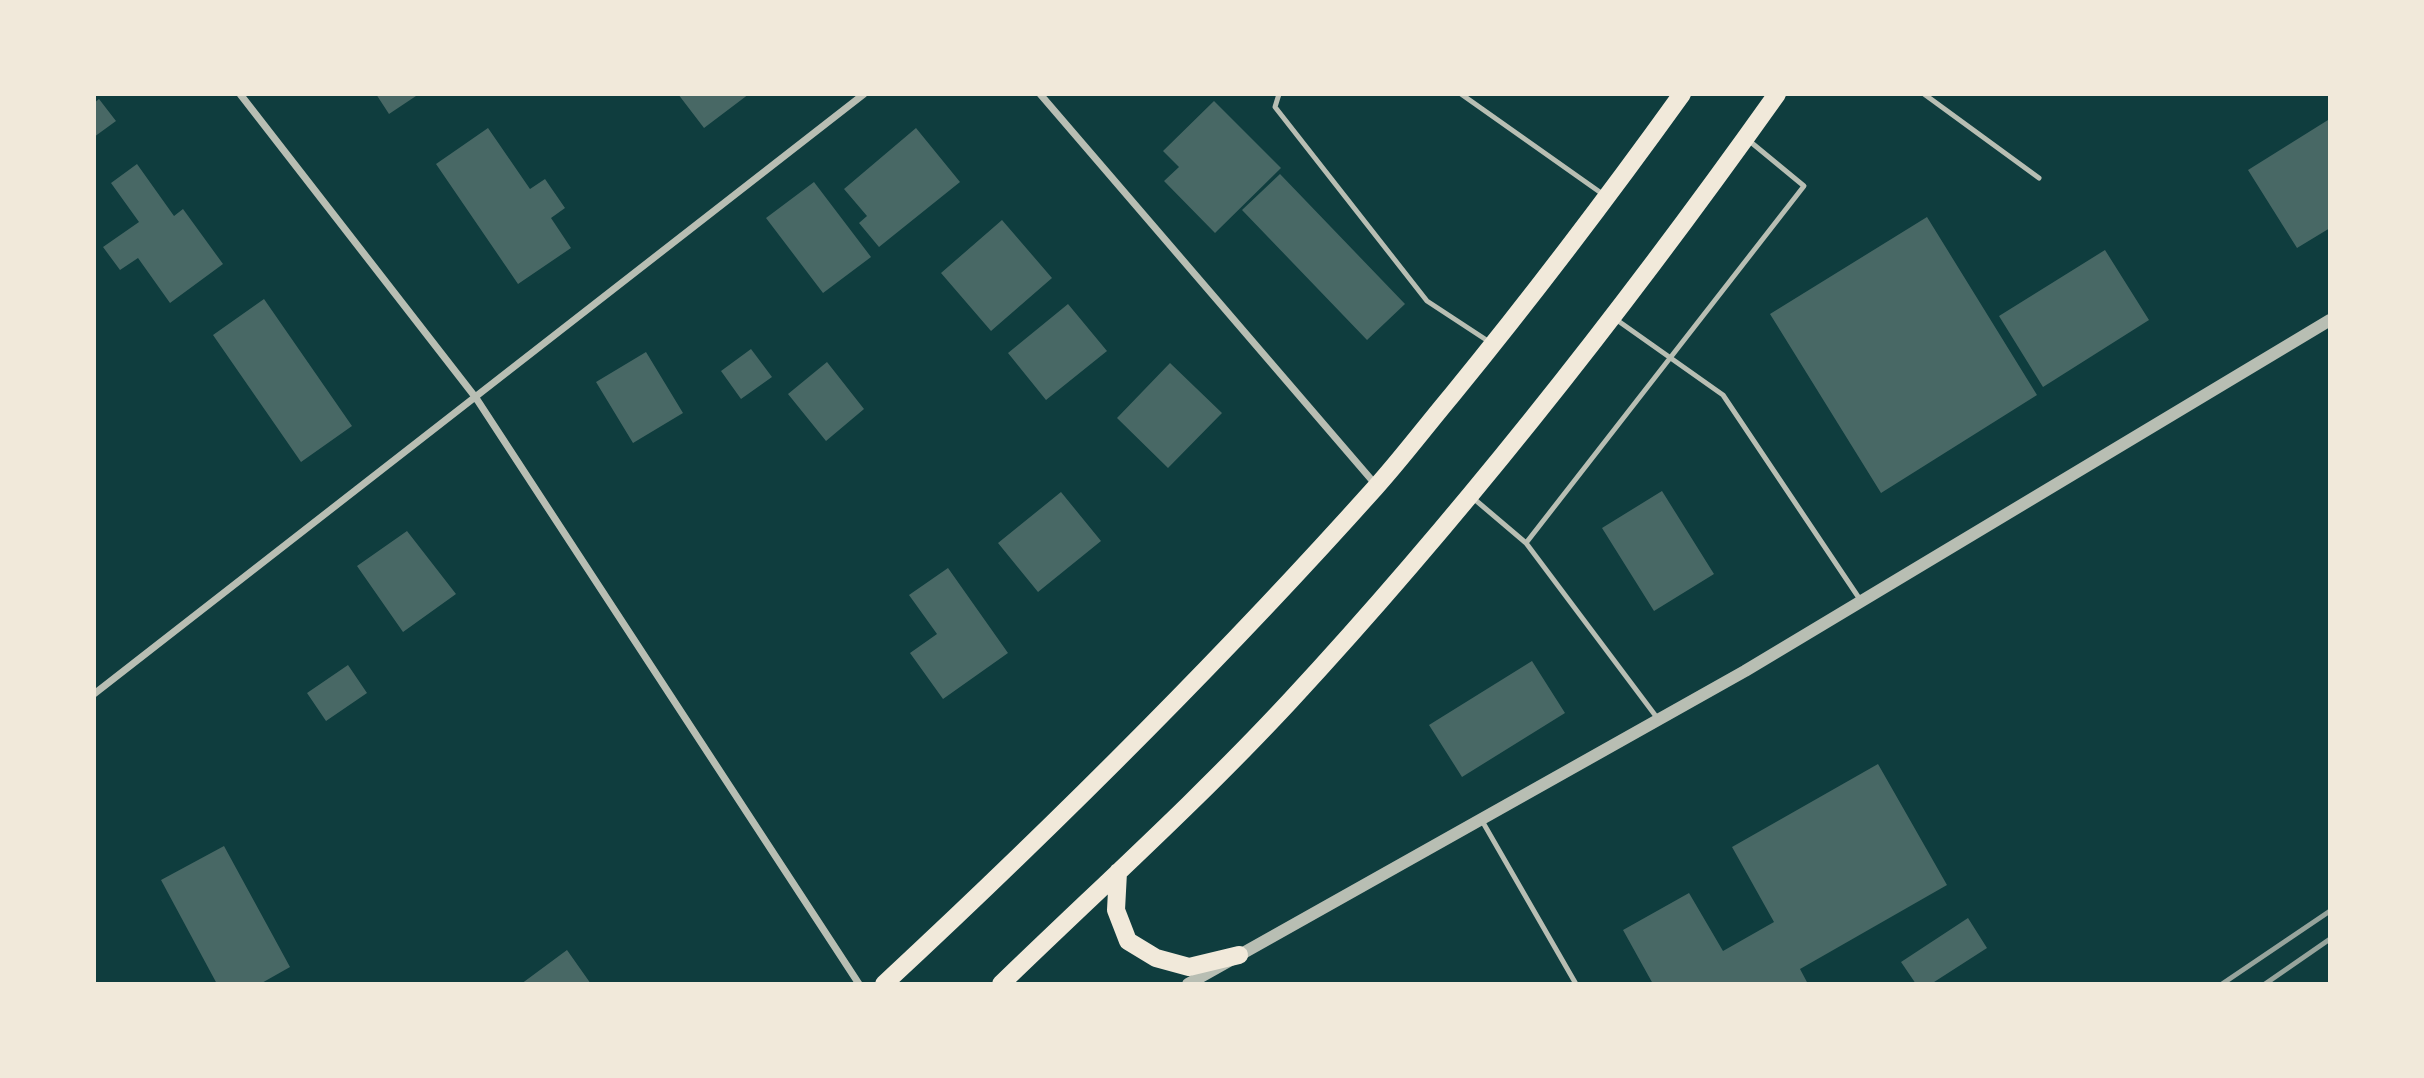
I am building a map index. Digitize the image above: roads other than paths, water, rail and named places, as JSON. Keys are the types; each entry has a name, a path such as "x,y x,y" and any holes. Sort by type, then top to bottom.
{"main road":[{"path":"884,984 1110,769 1200,677 1377,486 1524,308 1682,94"},
{"path":"1001,984 1194,801 1290,701 1470,496 1612,316 1777,94"},
{"path":"1118,872 1116,911 1128,941 1156,958 1189,967 1239,954"}],"street":[{"path":"240,94 475,398 859,984"},
{"path":"94,694 864,94"},
{"path":"1040,94 1377,486"},
{"path":"1188,984 1211,978 1239,954 1745,671 2329,320"}],"lane":[{"path":"1279,94 1275,107 1427,301 1493,345"},
{"path":"1461,94 1607,197"},
{"path":"1924,94 2039,178"},
{"path":"1526,543 1804,186 1746,138"},
{"path":"1612,316 1723,395 1861,601"},
{"path":"1470,496 1526,543 1658,719"},
{"path":"1481,819 1576,984"}],"railway":[{"path":"2222,984 2330,911"},
{"path":"2265,984 2330,939"}]}
